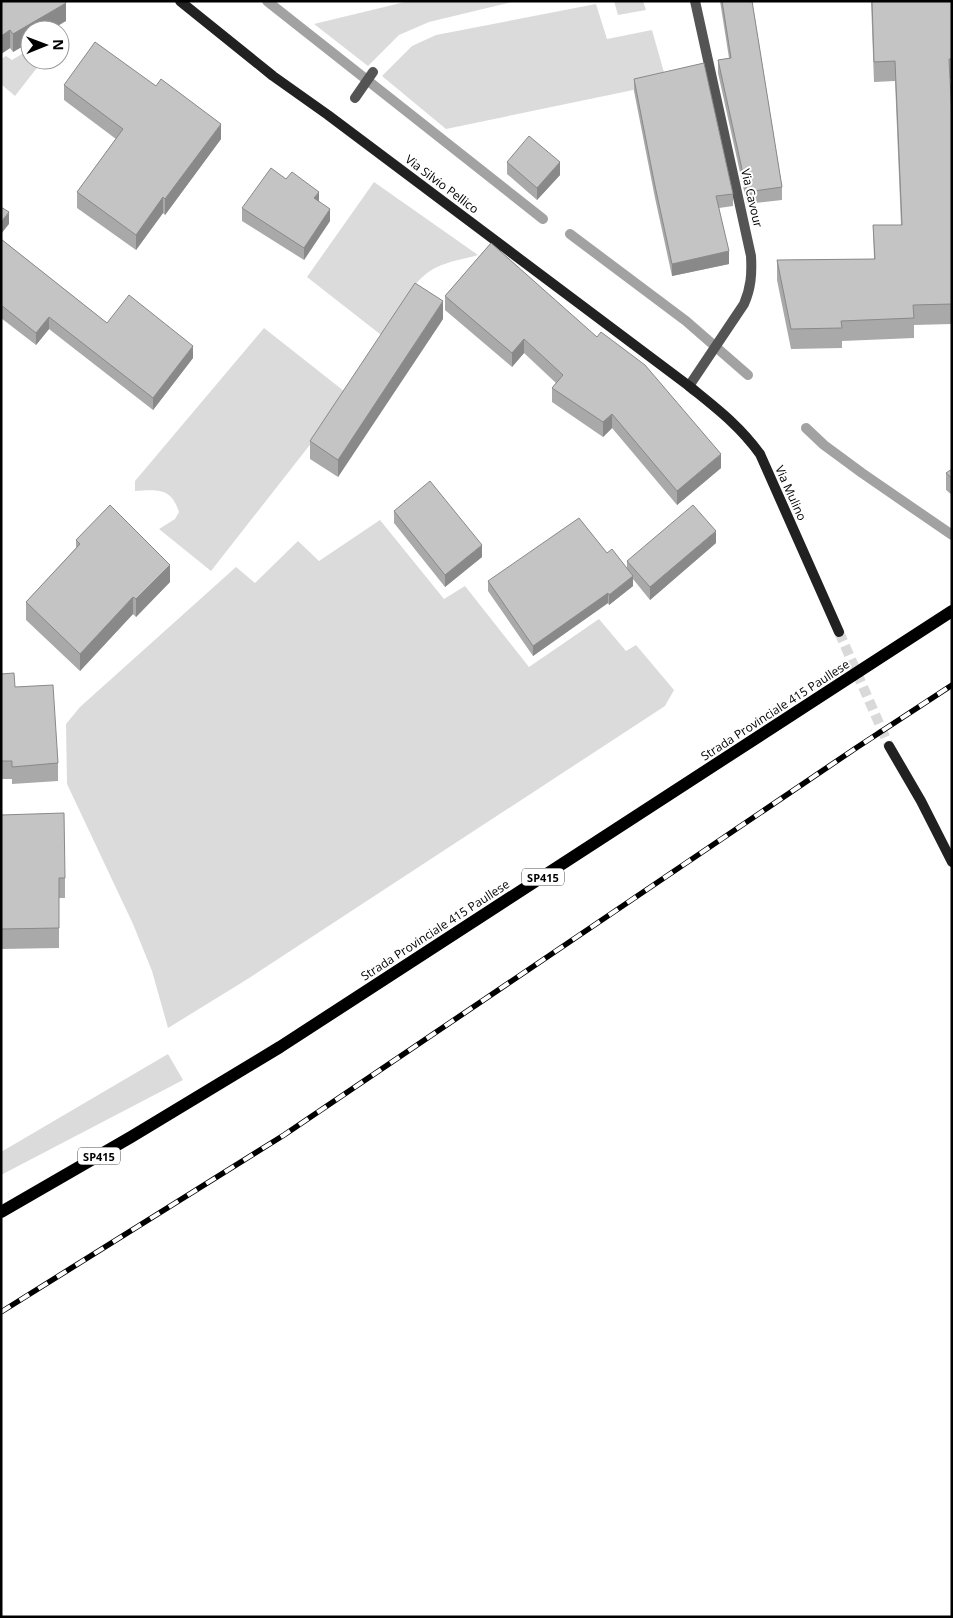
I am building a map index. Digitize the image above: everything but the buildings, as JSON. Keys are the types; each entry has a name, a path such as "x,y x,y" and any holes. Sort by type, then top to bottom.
{"main road":[{"name":"Strada Provinciale 415 Paullese","path":"1,1212 131,1137 280,1047 952,611"}],"street":[{"name":"Via Silvio Pellico","path":"180,1 273,76 352,132 689,386"},
{"name":"Via Cavour","path":"689,386 744,304 750,291 752,274 751,256 695,1"},
{"path":"355,98 373,72"},
{"name":"Via Mulino","path":"689,386 734,423 748,437 760,454 839,632"},
{"path":"889,746 921,801 952,862"}],"shaded area":[{"path":"409,1 516,1 429,22 399,35 368,66 314,24"},
{"path":"614,1 643,1 646,10 618,15"},
{"path":"596,4 607,39 652,30 667,83 446,129 382,76 412,46 436,35"},
{"path":"20,55 20,70 35,70 15,96 1,84 1,59 6,56 12,60"},
{"path":"374,182 478,255 437,267 420,280 412,288 385,338 307,277"},
{"path":"264,328 349,395 211,571 159,529 175,519 179,512 172,498 162,492 150,490 135,491 135,481"},
{"path":"380,520 444,599 465,586 529,667 599,619 626,651 636,645 674,690 665,706 246,980 168,1028 152,971 133,924 67,784 66,724 80,707 236,567 255,583 298,541 319,561"},
{"path":"168,1054 183,1080 1,1175 1,1152"}],"waterway":[{"path":"267,1 543,219"},
{"path":"570,234 686,321 748,375"},
{"path":"806,428 824,445 862,473 952,535"}],"tunnel":[{"path":"839,632 889,746"}],"railway":[{"path":"1,1312 284,1135 952,685"}]}
